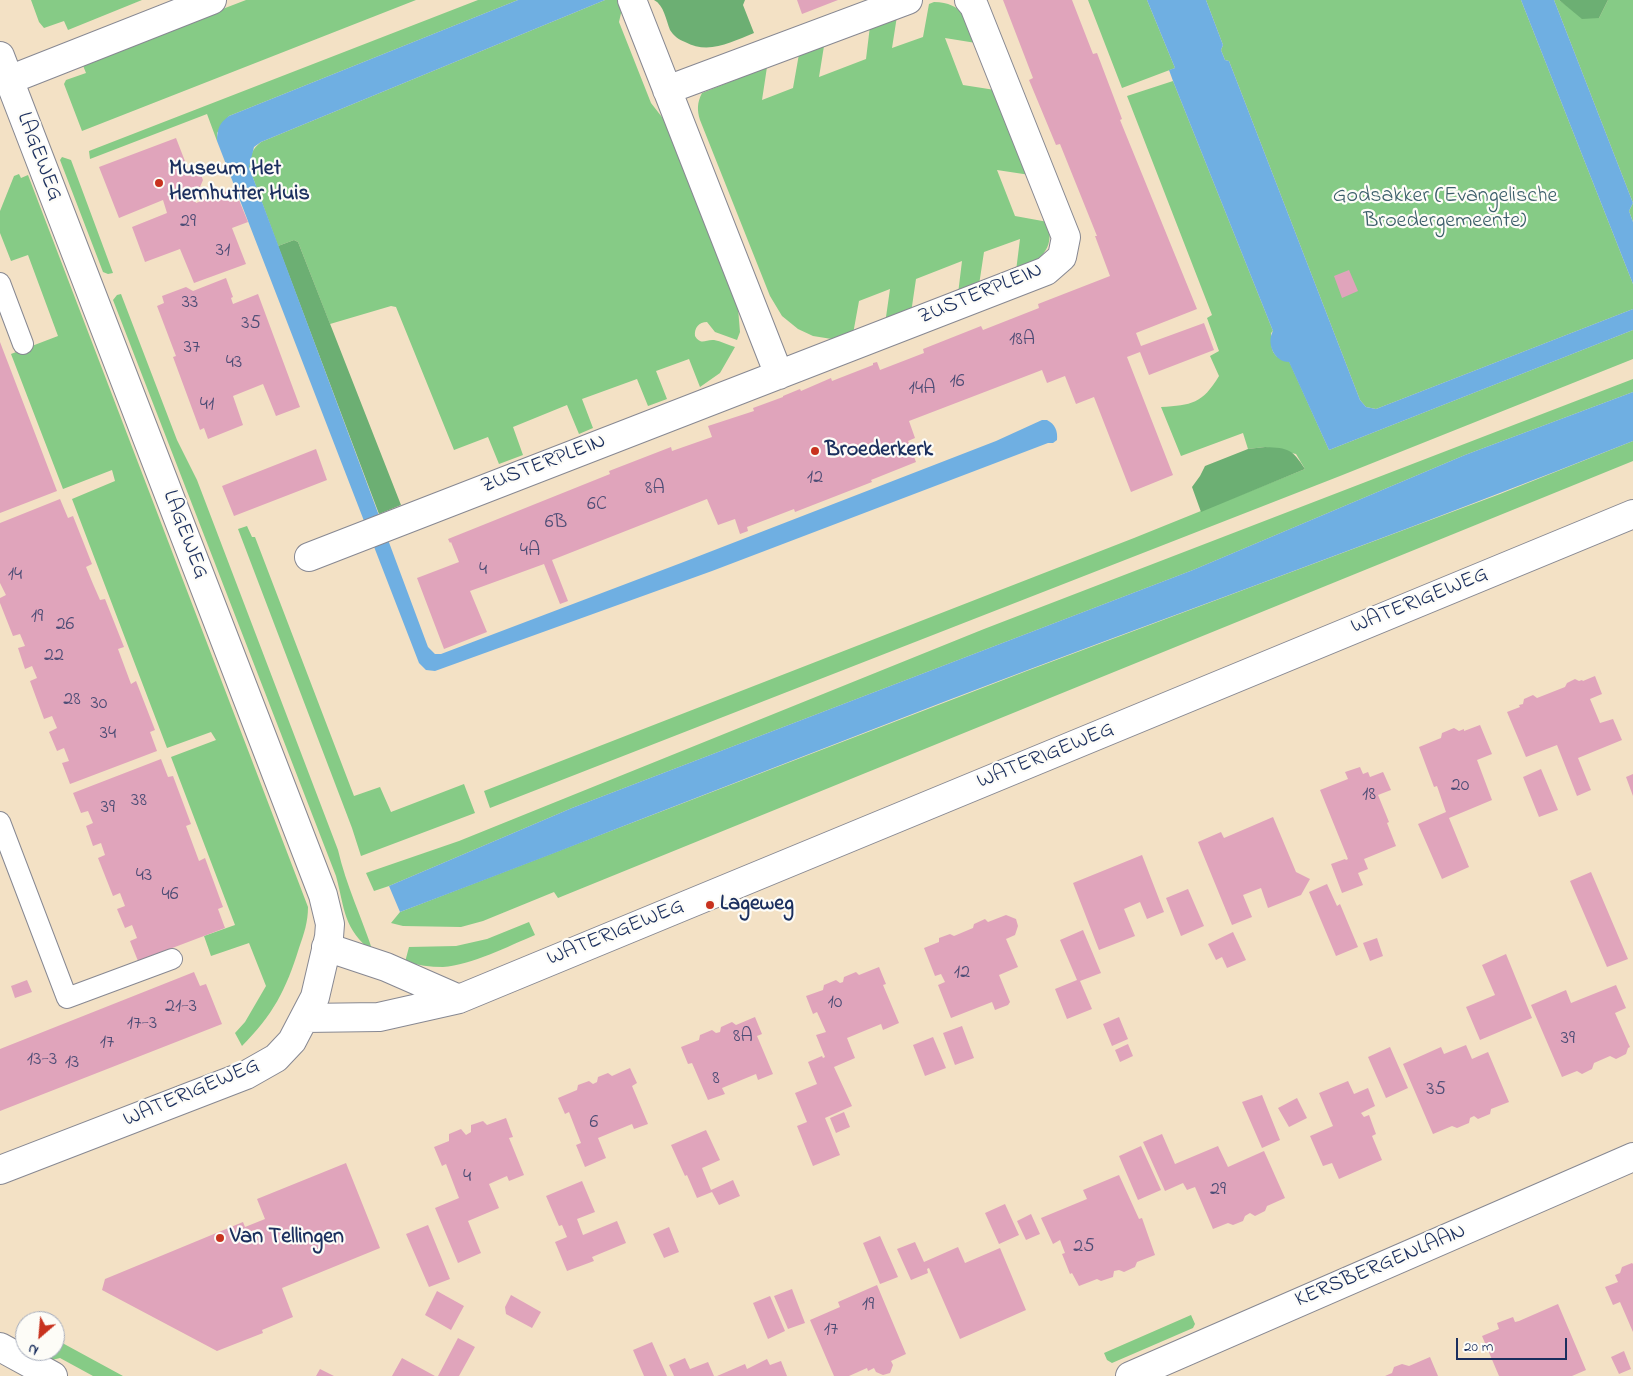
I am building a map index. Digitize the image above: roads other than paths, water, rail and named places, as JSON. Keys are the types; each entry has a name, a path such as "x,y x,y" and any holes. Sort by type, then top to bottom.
{"street":[{"path":"2,76 212,0"},
{"path":"632,0 779,375"},
{"path":"667,90 908,0"},
{"name":"ZUSTERPLEIN","path":"308,557 1046,271 1062,257 1066,237 974,6 968,0"},
{"name":"LAGEWEG","path":"2,76 323,894 330,924 315,997 305,1018"},
{"name":"WATERIGEWEG","path":"0,1170 246,1075 276,1058 292,1041 305,1018 379,1016 459,999 1633,514"},
{"path":"326,947 386,967 459,999"},
{"name":"KERSBERGENLAAN","path":"1130,1376 1633,1157"},
{"path":"0,1347 53,1376"}],"lane":[{"path":"0,283 23,344"},
{"path":"0,822 67,998 172,959"}],"water":[{"path":"518,0 605,0 261,142 254,147 249,167 428,647 435,654 441,654 681,563 996,441 1042,420 1047,420 1054,426 1057,440 712,571 435,671 426,670 419,663 217,141 217,133 221,124 229,116"},
{"path":"1147,0 1206,0 1223,45 1221,50 1225,60 1229,61 1360,400 1366,407 1376,409 1633,309 1633,330 1329,450 1289,362 1279,359 1273,351 1270,341 1273,331 1173,81 1169,70 1175,68"},
{"path":"1521,0 1554,0 1633,203 1629,211 1633,222 1633,284"},
{"path":"1633,392 1633,441 1406,529 1025,671 400,912 389,886 572,808 1193,570 1465,455"}],"place":[{"name":"Museum Het Hernhutter Huis","path":"159,183"},
{"name":"Broederkerk","path":"815,451"},
{"name":"Lageweg","path":"710,905"},
{"name":"Van Tellingen","path":"220,1238"}],"park label":[{"name":"Godsakker (Evangelische Broedergemeente)","path":"1445,210"}]}
